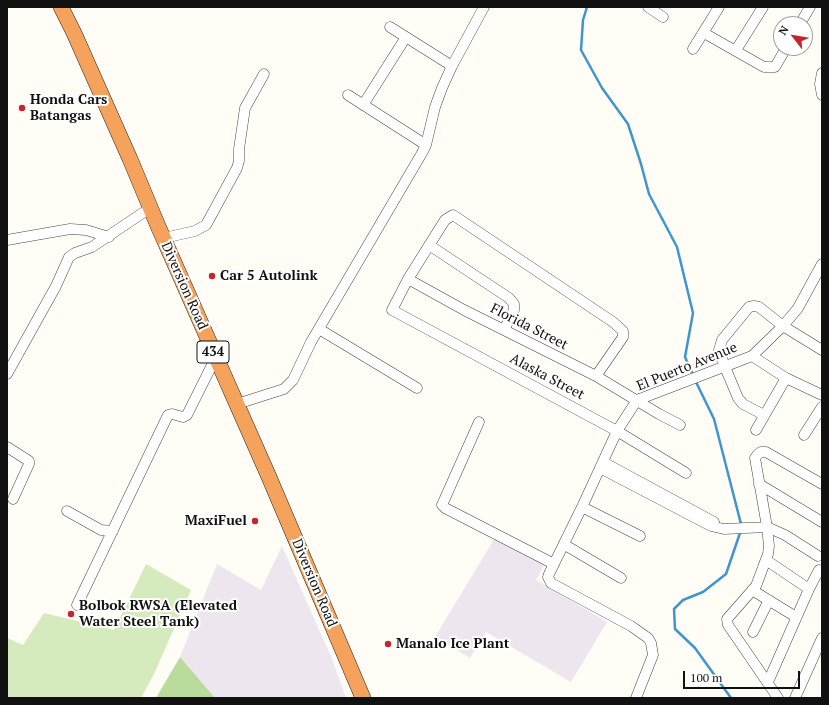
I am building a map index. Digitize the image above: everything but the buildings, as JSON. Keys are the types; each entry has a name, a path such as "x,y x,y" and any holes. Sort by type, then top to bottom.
{"highway":[{"name":"Diversion Road","path":"61,7 74,33 237,404 363,698"}],"street":[{"path":"237,404 281,390 288,386 293,380 311,342 426,145 435,107 452,66 484,7"},
{"path":"648,7 663,17"},
{"path":"693,49 719,7"},
{"path":"736,50 763,7"},
{"path":"805,16 810,7"},
{"path":"390,27 452,66"},
{"path":"704,33 764,67 775,67 781,56"},
{"path":"363,105 406,37"},
{"path":"821,93 820,84 822,73"},
{"path":"164,238 194,231 206,224 237,168 245,108 264,74"},
{"path":"348,95 426,145"},
{"path":"7,374 56,286 69,257 75,253 92,248 150,208"},
{"path":"408,279 445,220 452,215 613,322 623,331 623,337 596,376"},
{"path":"7,240 70,229 86,230 109,237"},
{"path":"429,245 509,298 514,304 514,310 504,330"},
{"name":"El Puerto Avenue","path":"636,698 653,651 648,638 631,626 551,583 548,577 549,574 617,431 637,400 752,356 783,326 798,308 819,277 822,264"},
{"name":"Alaska Street","path":"408,279 392,310 617,431 686,473"},
{"name":"Florida Street","path":"408,279 464,310 596,376 680,425"},
{"path":"764,415 740,401 719,350 720,345 749,307 759,307 783,326 822,350"},
{"path":"319,329 417,388"},
{"path":"752,356 786,378 822,396"},
{"path":"77,605 168,415 172,414 183,417 186,415 216,357"},
{"path":"756,430 786,378"},
{"path":"804,435 822,407"},
{"path":"479,422 442,505 445,508 554,564"},
{"path":"7,447 29,461 13,499"},
{"path":"778,698 728,625 727,619 756,586 766,560 769,546 755,458 761,452 766,452 822,484"},
{"path":"602,465 699,521 711,526 724,529 767,526 820,554 817,561 821,571 809,589 768,682"},
{"path":"759,484 822,522"},
{"path":"582,507 640,536"},
{"path":"67,511 101,530 113,531"},
{"path":"564,545 621,578"},
{"path":"766,560 809,589"},
{"path":"752,590 796,617"},
{"path":"752,632 769,600"},
{"path":"795,698 822,638"}],"shaded area":[{"path":"496,536 544,565 536,580 607,622 571,682 486,632 470,658 435,637"},
{"path":"282,546 332,659 346,698 215,698 180,657 217,564 261,590"}],"green space":[{"path":"146,564 191,590 154,674 141,698 7,698 7,638 23,645 44,613 114,630"},
{"path":"180,657 215,698 156,698"}],"waterway":[{"path":"587,7 583,20 581,50 602,88 628,124 649,194 677,247 693,313 685,357 693,375"},
{"path":"695,380 714,419 741,524"},
{"path":"731,698 695,648 675,629 674,609 683,600 703,592 726,574 740,533"}],"place":[{"name":"Honda Cars Batangas","path":"22,108"},
{"name":"Car 5 Autolink","path":"212,276"},
{"name":"MaxiFuel","path":"255,521"},
{"name":"Bolbok RWSA (Elevated Water Steel Tank)","path":"71,614"},
{"name":"Manalo Ice Plant","path":"388,644"}]}
